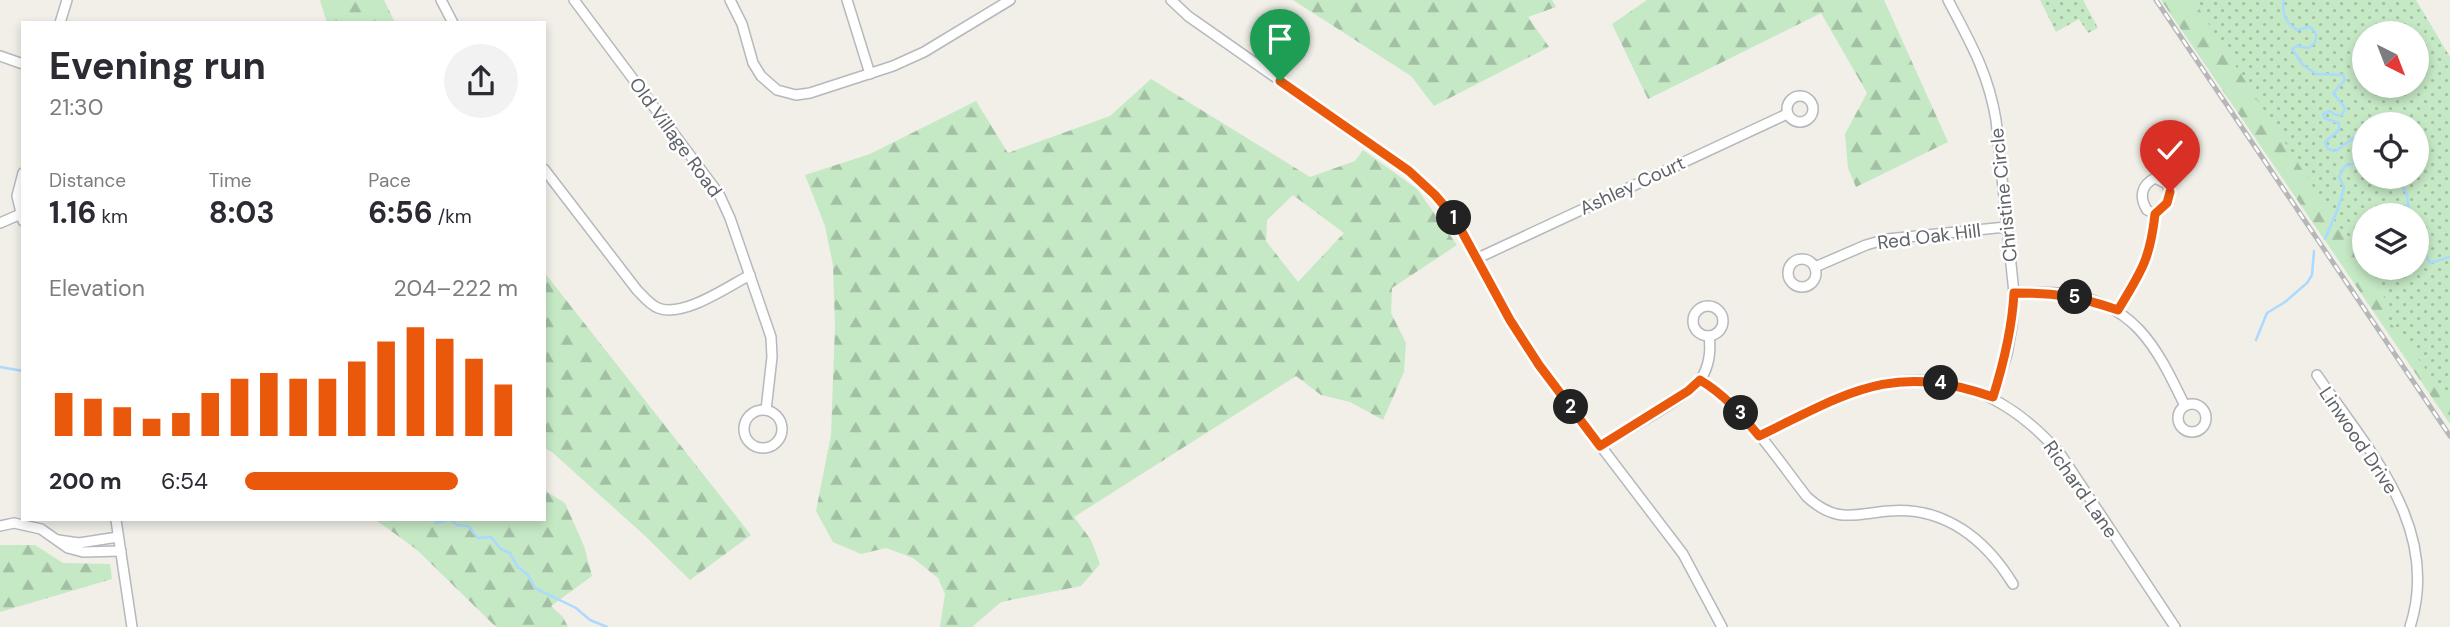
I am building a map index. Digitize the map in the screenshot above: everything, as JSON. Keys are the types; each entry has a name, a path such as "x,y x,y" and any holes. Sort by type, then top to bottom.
{"street":[{"path":"61,21 67,0"},
{"name":"Old Village Road","path":"573,0 714,186 730,218 771,337 772,357 766,410"},
{"path":"730,0 742,24 753,63 761,76 777,90 796,95 870,74 924,52 1010,0"},
{"path":"847,0 870,74"},
{"path":"1171,0 1188,16 1409,171 1435,195 1454,217 1510,320 1539,365 1683,554 1722,627"},
{"name":"Christine Circle","path":"1948,0 1984,71 1991,92 2014,293 2011,335 1993,397"},
{"path":"446,2 452,21"},
{"path":"0,56 21,63"},
{"name":"Ashley Court","path":"1478,258 1787,114"},
{"path":"546,172 637,290 654,307 667,311 683,309 750,275"},
{"path":"21,181 17,196 21,212"},
{"path":"2118,310 2143,270 2152,246 2155,214"},
{"path":"0,223 21,216"},
{"name":"Red Oak Hill","path":"1815,267 1866,244 1887,239 2006,227"},
{"path":"2014,293 2058,293 2087,299 2118,310 2151,342 2185,406"},
{"path":"1600,446 1688,391 1700,380 1710,349 1709,336"},
{"name":"Linwood Drive","path":"2317,375 2392,483 2407,520 2416,559 2417,590 2410,627"},
{"path":"1700,380 1720,392 1736,408 1807,497 1827,512 1850,516 1906,511 1941,518 1959,526 1985,545 2013,584"},
{"name":"Richard Lane","path":"1759,436 1855,391 1899,381 1945,383 1993,397 2042,434 2061,455 2175,627"},
{"path":"766,410 777,416 782,428 778,441 760,448 750,443 744,426 749,415 766,410"},
{"path":"116,521 132,627"},
{"path":"0,526 13,523 41,529 68,548 83,552 121,551"},
{"path":"56,539 79,543 118,537"}],"green space":[{"path":"320,0 384,0 394,21 326,21"},
{"path":"1293,0 1552,0 1556,7 1528,17 1549,47 1434,106 1411,76"},
{"path":"1647,0 1884,0 1948,142 1856,187 1848,168 1845,134 1867,93 1821,13 1648,99 1612,24"},
{"path":"2040,0 2083,0 2098,28 2088,33 2079,19 2056,32"},
{"path":"2161,0 2408,0 2420,21 2352,21 2352,98 2429,98 2429,36 2450,72 2450,424"},
{"path":"2416,0 2429,21 2352,21 2352,98 2429,98 2429,22 2450,57 2450,401 2387,318 2394,313 2373,280 2429,280 2429,203 2352,203 2352,247 2194,1"},
{"path":"1151,79 1310,177 1355,161 1363,150 1417,189 1457,245 1392,288 1391,313 1406,343 1404,372 1383,420 1350,402 1321,395 1296,376 1074,517 1091,540 1100,564 1081,586 1001,602 972,627 940,627 945,594 938,578 913,558 886,548 861,554 833,542 816,511 831,435 835,326 833,265 825,226 805,175 870,154 976,101 1008,153 1110,116","holes":["1293,195 1344,233 1298,282 1266,241 1267,220"]},
{"path":"546,275 751,535 690,580 546,449"},
{"path":"546,491 565,503 584,546 592,576 551,606 563,617 568,627 496,627 416,549 377,521 546,521"},
{"path":"0,545 35,545 63,563 110,564 112,579 0,612"}],"waterway":[{"path":"2283,0 2284,14 2289,24 2297,30 2310,27 2316,35 2314,44 2308,48 2297,46 2292,49 2303,65 2316,74 2343,75 2345,80 2333,93 2345,108 2342,115 2330,111 2323,114 2324,118 2339,123 2339,130 2325,142 2328,149 2336,151 2352,139"},
{"path":"2325,239 2344,187 2339,177 2345,166 2352,164"},
{"path":"2404,189 2408,203"},
{"path":"2256,340 2267,313 2307,283 2312,275 2314,251"},
{"path":"2429,261 2450,257"},
{"path":"0,367 21,371"},
{"path":"435,521 444,521"},
{"path":"452,521 457,525 468,526 478,538 491,537 501,549 510,553 535,588 607,627"}],"railway":[{"path":"2156,0 2450,436"}],"route":[{"path":"1280,81 1409,171 1435,195 1454,217 1510,320 1539,365 1600,446 1688,391 1700,380 1720,392 1759,436 1834,400 1874,385 1899,381 1929,381 1993,397 2007,354 2014,293 2058,293 2087,299 2118,310 2143,270 2152,246 2155,214 2167,203 2170,192"}]}
